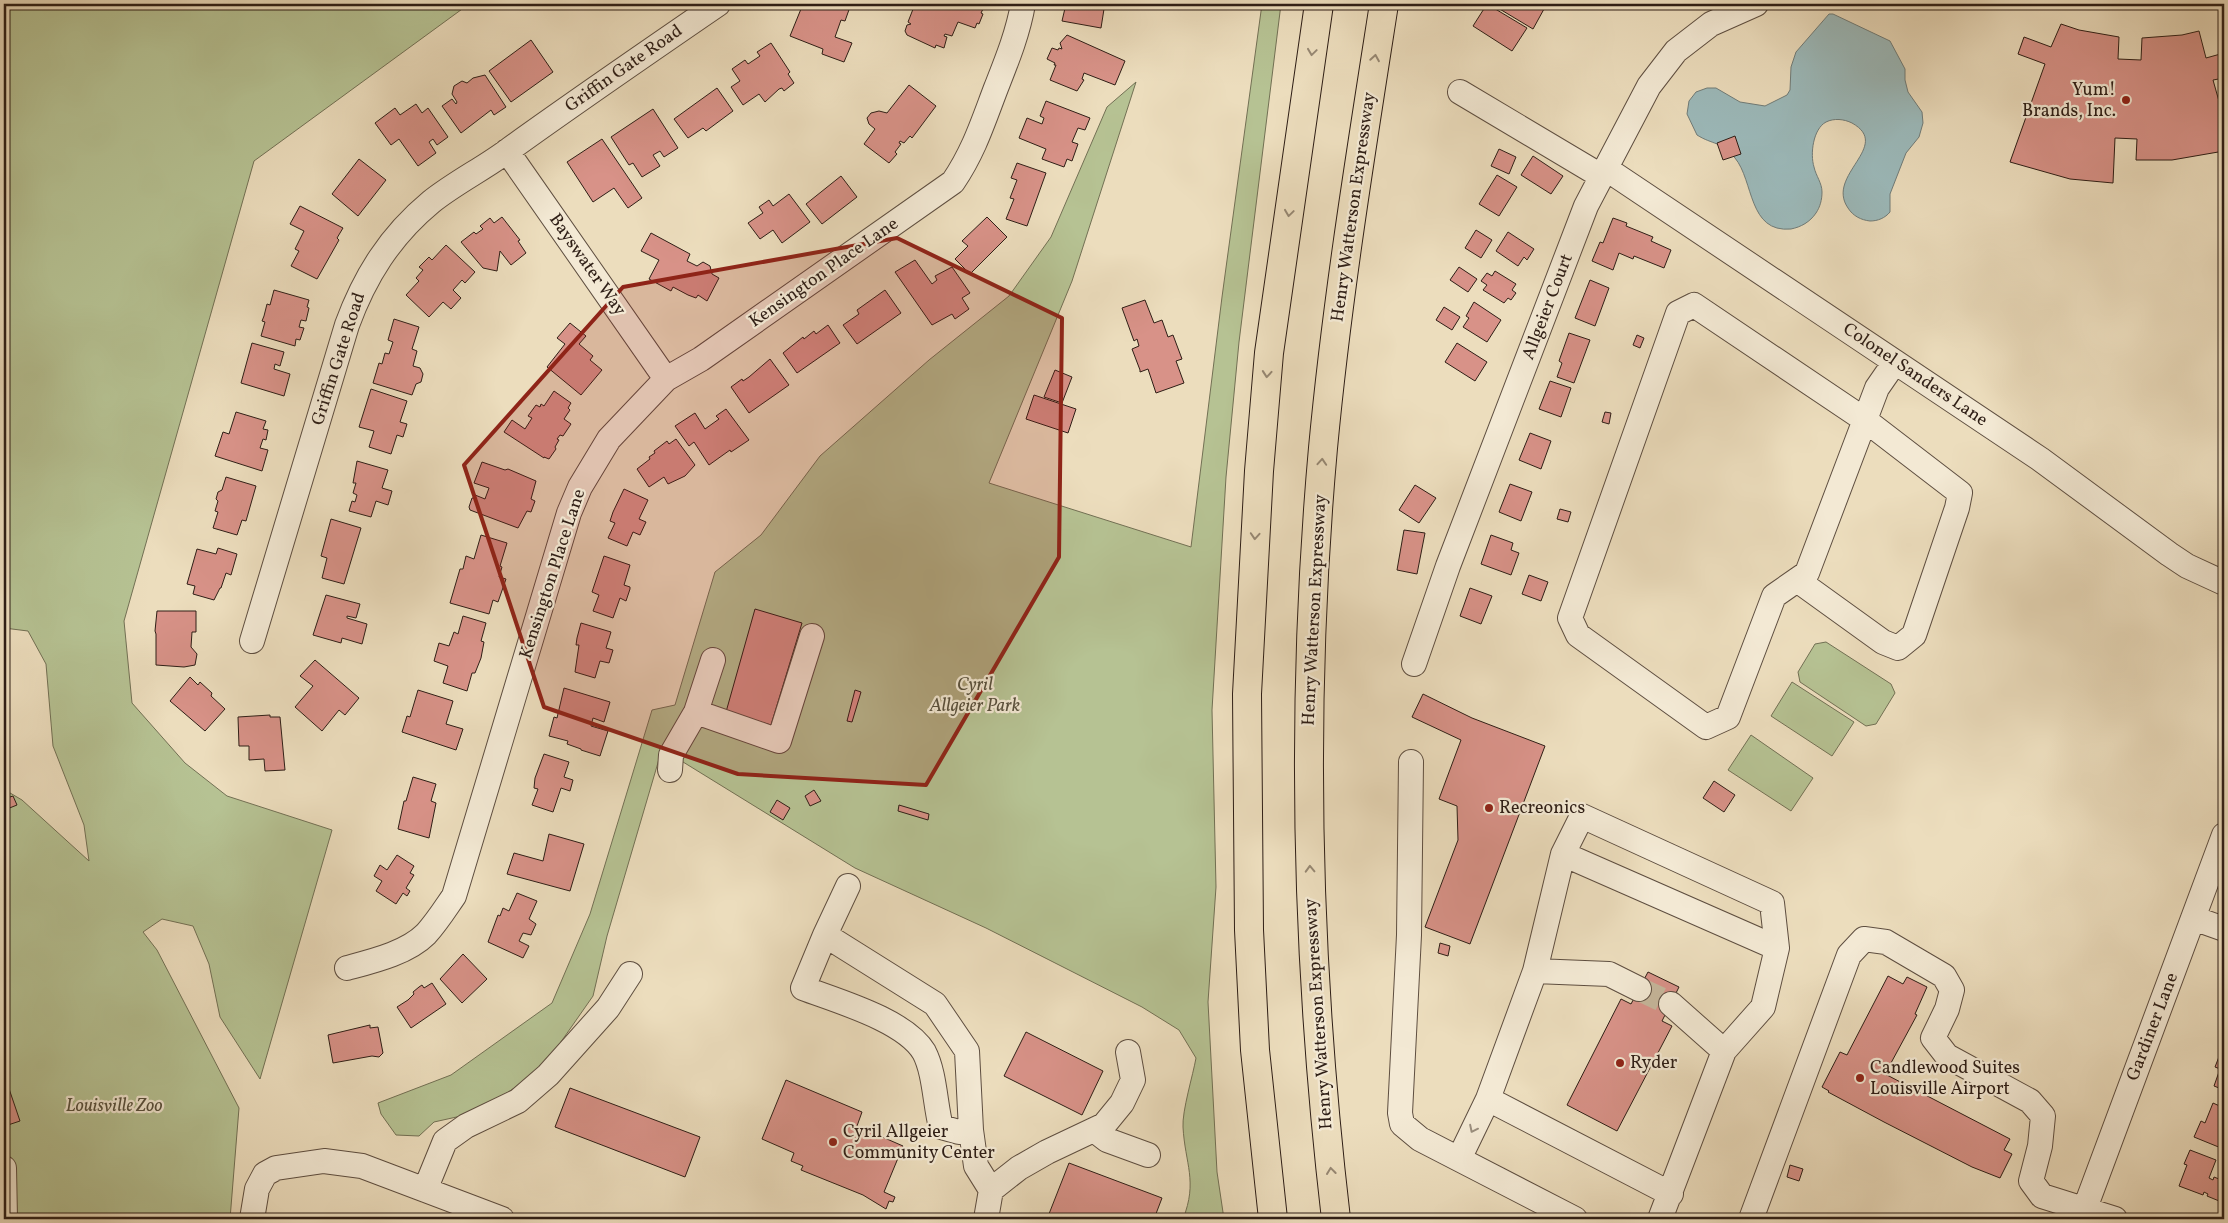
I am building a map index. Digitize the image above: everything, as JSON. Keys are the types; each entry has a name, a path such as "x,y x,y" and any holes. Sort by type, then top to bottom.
{"highway":[{"path":"1273,1219 1256,1050 1249,930 1248,694 1258,471 1269,353 1319,4"},
{"name":"Henry Watterson Expressway","path":"1336,1219 1320,1062 1312,929 1308,784 1311,661 1317,528 1334,345 1384,4"}],"street":[{"name":"Griffin Gate Road","path":"252,641 347,325 368,275 406,226 432,202 718,4"},
{"name":"Kensington Place Lane","path":"347,968 373,961 403,948 424,935 440,918 454,896 569,513 580,487 609,439 666,379 709,354 953,182 968,160 976,141 1014,42 1023,4"},
{"name":"Allgeier Court","path":"1414,664 1448,566 1583,215 1603,172 1649,86 1676,51 1711,24 1756,4"},
{"name":"Colonel Sanders Lane","path":"1460,92 1603,172 2040,459 2187,566 2224,583"},
{"name":"Bayswater Way","path":"508,151 666,379"},
{"path":"1797,580 1883,642 1898,648 1914,635 1957,508 1960,493 1865,420 1694,305 1678,313 1570,618 1578,636 1706,727 1728,717 1774,596 1807,573 1865,420 1877,388 1895,362"},
{"path":"696,712 780,741 812,636"},
{"path":"670,770 671,755 696,712 713,660"},
{"path":"1410,762 1409,935 1400,1113 1402,1124 1420,1139 1459,1159 1552,1214 1575,1219"},
{"path":"1459,1159 1488,1099 1535,971 1563,854 1582,816 1772,904 1777,948 1763,1007 1724,1051 1660,1219"},
{"name":"Gardiner Lane","path":"2083,1214 2224,835"},
{"path":"1563,854 1777,948"},
{"path":"848,886 803,988 890,1022 908,1032 924,1053 933,1085 941,1128 959,1132 971,1130"},
{"path":"2193,918 2224,929"},
{"path":"825,935 935,1004 967,1050 971,1130 976,1166 991,1190 986,1219"},
{"path":"1751,1219 1850,954 1864,939 1886,942 1944,976 1952,990 1933,1038 1947,1056 2030,1101 2043,1116 2040,1146 2031,1181 2042,1196 2083,1214 2115,1219"},
{"path":"1535,971 1609,974 1639,989"},
{"path":"426,1190 445,1140 466,1126 518,1101 548,1075 608,1008 630,974"},
{"path":"1671,1004 1724,1051"},
{"path":"991,1190 1026,1164 1104,1125 1122,1103 1133,1080 1128,1052"},
{"path":"1488,1099 1671,1194"},
{"path":"1094,1130 1107,1140 1148,1155"},
{"path":"252,1219 257,1189 261,1178 276,1168 324,1161 344,1162 362,1166 502,1219"},
{"path":"4,1168 5,1219"}],"highlighted area":[{"path":"897,238 1062,318 1059,557 926,785 738,774 544,707 464,465 623,287"}],"green space":[{"name":"Louisville Zoo","path":"4,4 469,4 254,161 124,621 132,703 185,763 227,796 332,830 260,1079 220,1017 209,964 193,926 162,919 143,932 157,950 239,1108 230,1219 4,1219 4,784 5,790 22,800 89,861 84,825 53,746 46,664 28,631 4,628"},
{"name":"Cyril Allgeier Park","path":"1262,4 1281,4 1239,342 1226,477 1212,710 1216,887 1208,1002 1217,1172 1224,1219 1183,1219 1190,1194 1190,1183 1183,1120 1196,1058 1179,1030 1142,1007 986,928 855,868 662,749 607,936 593,996 542,1069 479,1112 434,1122 419,1136 396,1135 381,1114 378,1103 451,1075 552,1003 590,914 652,710 675,705 715,572 761,535 820,456 929,360 1009,296 1051,237 1107,107 1136,82 1072,281 989,483 1191,547 1222,297"},
{"path":"1826,642 1891,684 1895,693 1876,724 1866,726 1800,682 1798,672 1815,644"},
{"path":"1792,682 1854,722 1832,756 1771,716"},
{"path":"1751,735 1813,778 1791,811 1728,770"}],"water":[{"path":"1829,14 1833,14 1890,41 1905,69 1908,92 1922,112 1923,123 1919,137 1906,153 1890,194 1890,212 1881,219 1870,221 1860,219 1852,213 1843,196 1845,184 1863,151 1865,141 1863,132 1852,123 1846,121 1826,122 1815,136 1812,155 1822,189 1819,208 1811,219 1802,225 1791,229 1777,228 1767,223 1759,214 1746,179 1735,158 1721,146 1697,135 1687,114 1689,101 1696,92 1707,88 1716,88 1740,102 1765,106 1787,95 1790,90 1791,67 1796,52"}],"building":[{"path":"803,4 851,4 845,21 841,20 835,37 852,43 844,62 822,54 823,49 790,36"},
{"path":"915,4 970,4 983,9 981,13 983,14 975,28 958,22 952,36 945,34 944,36 947,37 944,48 936,45 935,48 907,35 905,31 907,25 911,24 908,22"},
{"path":"1066,4 1108,4 1107,9 1104,9 1101,28 1062,21"},
{"path":"1487,4 1527,28 1512,51 1473,26"},
{"path":"1494,4 1535,4 1544,9 1533,29"},
{"name":"Yum! Brands, Inc.","path":"2061,24 2079,30 2119,37 2118,59 2141,60 2142,38 2182,35 2199,31 2206,58 2224,53 2224,78 2213,80 2224,119 2224,151 2172,160 2136,160 2137,139 2115,138 2113,183 2070,179 2010,162 2045,64 2018,54 2024,37 2051,47"},
{"path":"1067,35 1125,61 1115,85 1084,73 1082,79 1084,80 1077,91 1050,80 1056,65 1047,59 1052,48 1062,49 1060,43"},
{"path":"531,40 553,72 511,102 489,71"},
{"path":"771,43 790,72 788,74 794,83 784,91 782,88 779,89 765,102 759,94 743,105 731,87 740,81 732,69 745,60 748,64 760,56 757,52"},
{"path":"485,75 506,107 494,115 491,110 461,133 442,106 452,99 456,104 457,102 452,94 454,86 462,81 467,83 473,78"},
{"path":"909,85 936,106 912,138 910,136 904,143 900,141 899,143 901,144 895,152 897,154 889,163 864,144 875,129 869,124 867,118 871,113 879,111 887,113"},
{"path":"717,88 733,111 706,131 703,128 688,138 674,119"},
{"path":"1046,101 1090,118 1085,130 1078,128 1072,142 1078,144 1072,161 1067,159 1064,167 1042,159 1046,149 1019,138 1027,118 1042,124 1044,118 1040,116"},
{"path":"416,104 422,113 428,108 448,137 437,145 433,139 429,142 436,153 418,166 399,139 391,145 375,123 395,108 400,115"},
{"path":"653,109 678,148 664,157 660,151 653,155 660,166 642,177 633,163 629,165 611,137"},
{"path":"1735,136 1741,154 1723,160 1717,143"},
{"path":"602,139 642,198 628,208 614,188 593,202 567,162"},
{"path":"1499,149 1516,157 1509,174 1491,166"},
{"path":"1533,156 1563,176 1551,194 1521,175"},
{"path":"359,159 386,180 358,216 332,194"},
{"path":"1017,163 1046,173 1027,226 1006,219 1014,199 1010,198 1017,180 1011,178"},
{"path":"1497,175 1517,187 1499,216 1479,204"},
{"path":"841,176 857,197 822,224 806,204"},
{"path":"789,194 810,222 782,243 773,230 760,239 748,223 763,213 759,207 769,200 773,206"},
{"path":"300,206 343,228 337,238 339,240 317,279 291,266 299,251 295,249 304,231 290,224"},
{"path":"502,217 520,240 518,241 526,253 511,265 500,251 497,271 483,268 461,242 474,232 476,234 483,229 480,226 490,218 494,223"},
{"path":"987,217 1007,237 970,274 955,259 968,246 962,241"},
{"path":"1613,218 1627,223 1626,226 1653,237 1651,241 1671,250 1664,268 1634,256 1633,259 1619,253 1613,270 1592,261 1600,242 1603,243"},
{"path":"1476,230 1492,240 1481,258 1465,248"},
{"path":"1508,232 1534,249 1527,260 1524,257 1518,266 1496,251"},
{"path":"651,233 690,254 687,261 697,266 703,262 710,266 712,274 719,278 707,301 698,295 696,298 673,287 671,291 649,279 659,260 641,251"},
{"path":"446,245 475,272 465,283 462,280 453,290 461,298 451,309 443,302 429,317 406,295 419,281 416,278 423,270 419,267 429,257 432,260"},
{"path":"915,260 932,284 937,280 935,276 952,267 970,293 962,298 969,309 955,319 952,314 932,325 895,272"},
{"path":"1459,267 1477,279 1468,292 1450,280"},
{"path":"1495,271 1516,284 1512,290 1516,293 1511,300 1508,298 1504,303 1483,290 1487,285 1481,281 1487,273 1492,276"},
{"path":"1590,280 1609,288 1595,326 1575,318"},
{"path":"274,290 309,300 306,321 301,320 299,327 304,328 300,340 296,339 295,346 261,336 265,322 262,321 267,304 270,305"},
{"path":"885,290 901,313 857,344 843,325 859,314 857,310"},
{"path":"1145,300 1154,323 1162,320 1168,337 1173,335 1182,359 1176,361 1184,383 1156,393 1148,369 1140,372 1132,349 1139,346 1137,339 1134,341 1122,308"},
{"path":"1474,302 1501,320 1487,342 1463,327 1469,318 1466,316"},
{"path":"1444,307 1460,317 1452,330 1436,320"},
{"path":"394,319 419,327 412,349 417,351 413,366 420,368 423,374 421,382 416,384 412,395 373,383 379,363 382,364 385,353 389,354 393,342 388,340"},
{"path":"570,323 586,336 579,344 593,356 590,360 602,370 581,395 547,367 565,344 557,338"},
{"path":"828,325 840,343 797,373 783,353 803,337 804,339 814,331 816,334"},
{"path":"1569,333 1590,340 1574,383 1557,377 1562,363 1559,361"},
{"path":"1637,335 1644,338 1640,348 1633,345"},
{"path":"252,343 284,352 280,366 275,364 274,369 290,374 284,396 241,383"},
{"path":"1457,343 1487,362 1475,381 1445,362"},
{"path":"770,359 789,385 749,413 731,387 742,379 743,381 749,377"},
{"path":"1055,370 1072,377 1062,403 1044,397"},
{"path":"1550,381 1571,388 1561,417 1539,409"},
{"path":"371,389 407,401 400,422 407,424 403,437 397,435 391,454 369,447 374,431 359,427"},
{"path":"554,391 571,403 568,408 570,410 564,419 571,424 563,436 560,435 557,439 559,440 555,447 556,449 549,459 544,458 504,432 512,420 525,429 532,418 528,416 536,405 540,407 541,404 544,406"},
{"path":"1034,395 1076,409 1068,433 1026,419"},
{"path":"726,409 749,440 731,452 730,450 709,465 694,442 689,446 675,426 695,413 705,429 719,419 716,416"},
{"path":"236,412 266,421 263,429 268,430 266,440 263,439 260,448 268,450 262,471 215,456 223,432 229,434"},
{"path":"1605,412 1611,413 1609,424 1602,422"},
{"path":"1530,433 1551,441 1541,469 1519,460"},
{"path":"676,439 695,465 685,476 668,484 664,477 649,487 637,469 650,459 649,457 655,453 654,451 667,441 669,444"},
{"path":"357,461 388,470 382,488 392,491 388,505 376,501 371,517 349,511 352,501 355,502 357,495 353,493 356,483 353,483"},
{"path":"482,462 505,470 508,469 536,481 531,499 535,501 531,512 527,511 518,528 470,510 472,498 475,495 485,499 489,488 474,483"},
{"path":"226,477 256,486 246,521 242,520 237,535 213,528 218,512 215,511 218,501 216,499 218,492 222,490"},
{"path":"1510,484 1532,492 1521,521 1499,512"},
{"path":"1415,485 1436,498 1419,523 1399,510"},
{"path":"624,489 648,500 639,519 646,522 640,535 633,532 627,546 608,538 615,523 610,521"},
{"path":"1560,509 1571,512 1568,522 1557,519"},
{"path":"331,519 361,528 344,584 322,578 327,558 321,556"},
{"path":"1404,530 1425,533 1417,574 1397,570"},
{"path":"481,535 507,543 500,566 502,567 499,577 506,579 498,602 493,600 489,614 450,603 460,569 463,569 466,556 474,559"},
{"path":"1491,535 1513,543 1511,550 1519,553 1511,575 1481,564"},
{"path":"218,548 237,554 231,575 226,573 221,588 214,600 193,594 195,586 187,584 197,549 216,554"},
{"path":"604,556 630,565 624,585 630,587 630,589 626,601 620,598 613,618 593,611 599,595 592,592"},
{"path":"1529,575 1548,582 1541,601 1522,594"},
{"path":"1470,588 1492,596 1481,624 1460,616"},
{"path":"326,595 360,604 356,618 347,616 347,618 367,624 362,644 342,638 341,643 313,635"},
{"path":"755,609 802,623 771,725 726,712"},
{"path":"157,611 196,611 196,632 192,632 191,647 197,654 195,665 184,667 156,665 155,631"},
{"path":"463,616 486,623 481,641 484,642 481,658 475,673 472,673 467,691 443,683 448,666 434,661 439,643 449,646 454,632 458,634"},
{"path":"581,623 611,632 606,648 613,650 609,663 600,661 595,678 575,672 579,645 576,645"},
{"path":"315,660 359,698 345,715 339,710 322,731 295,707 313,686 300,676"},
{"path":"190,677 198,685 200,682 225,709 205,731 170,701"},
{"path":"564,688 610,702 604,722 593,718 591,726 608,731 600,756 567,744 568,741 549,736 554,717 557,718"},
{"path":"418,690 453,701 446,724 463,729 456,750 402,732 407,716 410,717"},
{"path":"855,690 861,692 852,722 847,721"},
{"path":"1423,694 1472,718 1545,746 1470,944 1425,927 1458,840 1457,806 1439,799 1461,740 1412,717"},
{"path":"270,715 270,717 280,717 285,770 265,771 264,759 249,760 249,746 239,746 238,717"},
{"path":"544,754 569,762 564,777 573,780 570,791 561,788 553,812 532,805 538,789 534,788 535,778"},
{"path":"413,777 436,784 431,801 436,803 429,838 398,829 404,801 406,801"},
{"path":"1714,781 1735,795 1724,812 1703,798"},
{"path":"814,790 821,801 810,806 805,796"},
{"path":"13,796 17,805 7,809 4,799"},
{"path":"777,800 790,808 783,820 770,812"},
{"path":"899,805 929,814 928,820 898,811"},
{"path":"549,834 584,844 570,891 507,874 514,853 543,861"},
{"path":"397,855 414,866 410,873 414,875 406,888 410,891 407,896 403,893 396,904 376,891 382,881 374,876 380,865 387,870"},
{"path":"517,893 537,901 529,919 536,924 531,935 523,933 519,941 529,946 523,958 488,942 498,915 500,916 503,908 509,911"},
{"path":"1440,943 1450,946 1448,956 1438,953"},
{"path":"463,954 487,979 462,1003 440,979"},
{"path":"1648,972 1679,987 1662,1021 1672,1026 1617,1131 1567,1105 1621,999 1631,1004"},
{"name":"Candlewood Suites Louisville Airport","path":"1888,976 1903,984 1907,977 1927,987 1915,1014 1917,1015 1885,1074 2010,1139 2004,1150 2012,1154 2000,1178 1972,1167 1884,1122 1822,1087 1840,1052 1847,1055"},
{"path":"432,983 446,1004 411,1028 397,1007 408,1000 419,987 422,985 424,988"},
{"path":"370,1025 370,1028 378,1027 383,1053 379,1057 372,1056 333,1063 328,1035"},
{"path":"1026,1032 1103,1071 1082,1115 1004,1076"},
{"path":"2222,1049 2224,1050 2224,1090 2214,1086 2220,1069 2215,1067"},
{"path":"4,1074 20,1121 5,1126 4,1121"},
{"name":"Cyril Allgeier Community Center","path":"786,1080 862,1112 857,1126 903,1146 884,1192 895,1197 893,1202 889,1201 886,1209 863,1195 801,1170 803,1166 791,1161 794,1153 762,1139"},
{"path":"570,1088 700,1137 685,1177 555,1127"},
{"path":"2213,1103 2224,1108 2224,1139 2221,1148 2194,1137 2201,1121 2205,1123"},
{"path":"2190,1150 2216,1160 2209,1178 2213,1180 2214,1177 2224,1181 2224,1203 2207,1196 2208,1194 2204,1192 2203,1195 2179,1186 2187,1165 2184,1164"},
{"path":"1069,1163 1162,1198 1154,1219 1047,1219"},
{"path":"1790,1165 1803,1169 1799,1181 1787,1177"}],"tunnel":[{"path":"1639,989 1671,1004"}],"place":[{"name":"Yum! Brands, Inc.","path":"2126,100"},
{"name":"Recreonics","path":"1489,808"},
{"name":"Ryder","path":"1620,1063"},
{"name":"Candlewood Suites Louisville Airport","path":"1860,1078"},
{"name":"Cyril Allgeier Community Center","path":"833,1142"}]}
